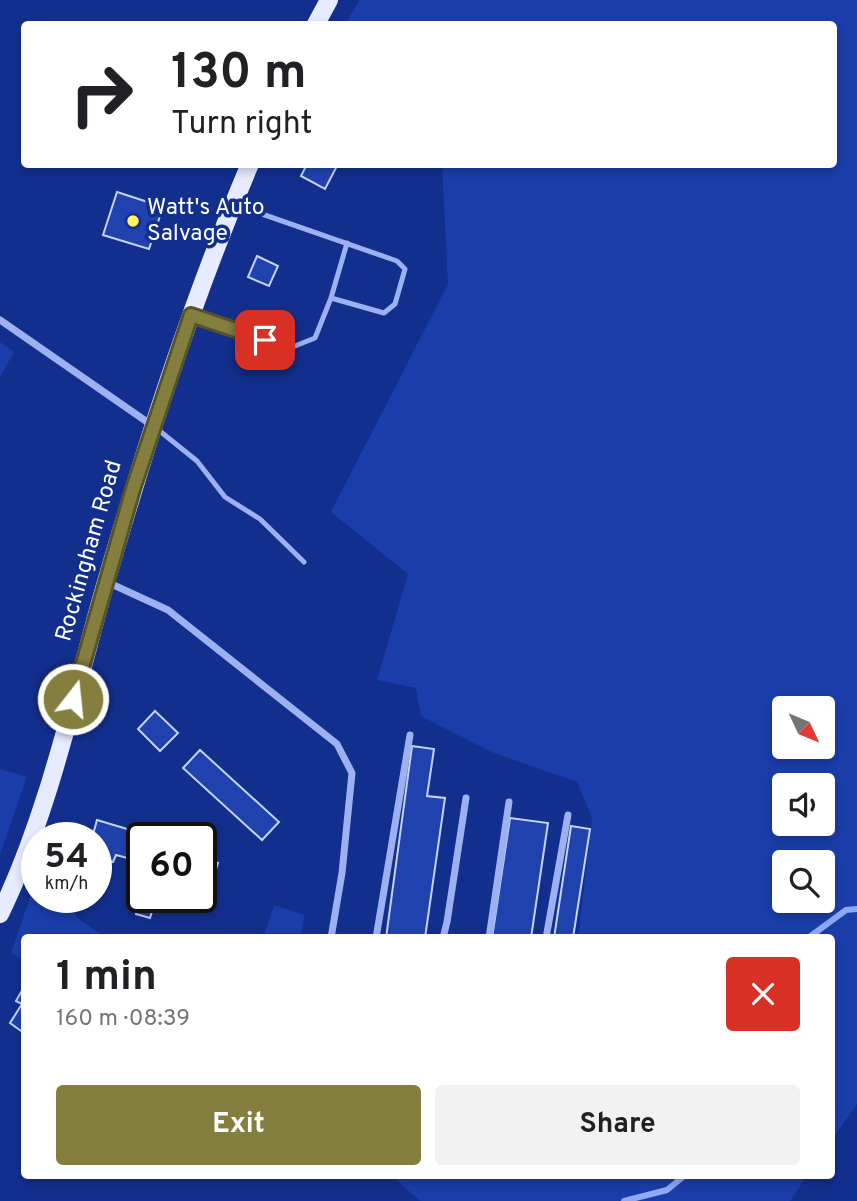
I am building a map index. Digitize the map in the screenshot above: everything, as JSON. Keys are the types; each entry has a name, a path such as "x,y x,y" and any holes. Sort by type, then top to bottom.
{"main road":[{"path":"318,21 329,0"},
{"name":"Rockingham Road","path":"0,914 36,822 154,426 191,315 248,168"}],"street":[{"path":"0,320 154,426"},
{"path":"106,581 168,610 337,744 352,773 342,873 332,934"},
{"path":"377,934 410,735"},
{"path":"444,934 466,798"},
{"path":"490,934 509,802"},
{"path":"547,934 568,815"}],"lane":[{"path":"233,204 397,261 405,269 395,304 384,313 331,298"},
{"path":"191,315 290,348 315,338 331,298 347,243"},
{"path":"154,426 197,461 225,497 260,519 304,562"}],"shaded area":[{"path":"360,0 857,0 857,1104 835,1135 835,934 578,934 592,818 577,782 489,751 421,716 416,688 377,680 408,574 331,512 448,284 442,168 837,168 837,21 347,21"},
{"path":"0,342 14,352 0,377"},
{"path":"0,769 27,777 0,854"},
{"path":"274,905 304,915 302,934 264,934"},
{"path":"25,913 76,913 76,917 100,934 21,934 21,959 11,953"},
{"path":"395,1179 805,1179 790,1201 420,1201"}],"building":[{"path":"305,168 336,168 325,189 301,176"},
{"name":"Watt's Auto Salvage","path":"117,192 163,207 149,249 103,235"},
{"path":"257,256 278,266 269,286 248,277"},
{"path":"155,711 178,733 160,751 138,729"},
{"path":"412,746 434,749 427,796 445,798 426,934 387,934"},
{"path":"200,750 279,822 262,840 183,768"},
{"path":"510,818 548,823 532,934 493,934"},
{"path":"112,824 126,829 126,858 116,855 113,862"},
{"path":"571,826 590,829 574,934 555,934"},
{"path":"136,913 152,913 150,918"},
{"path":"21,1006 21,1031 10,1023"}],"waterway":[{"path":"813,934 846,910 857,909"},
{"path":"624,1201 667,1190 680,1179"}],"place":[{"name":"Watt's Auto Salvage","path":"133,221"}],"route":[{"path":"73,699 133,489 191,315 265,340"}]}
